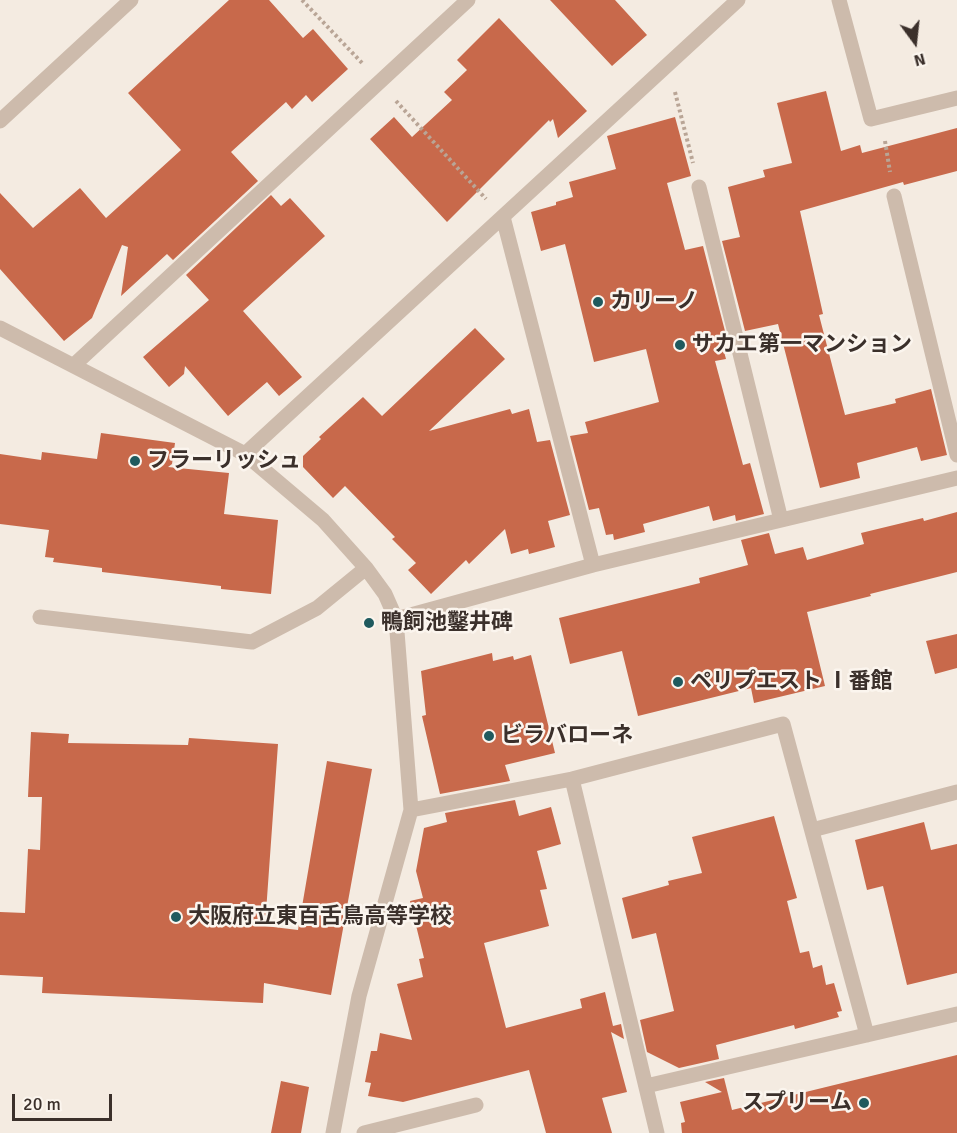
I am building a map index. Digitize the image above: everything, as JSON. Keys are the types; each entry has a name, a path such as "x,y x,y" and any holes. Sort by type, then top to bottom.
{"street":[{"path":"0,121 131,0"},
{"path":"74,365 468,0"},
{"path":"245,454 738,0"},
{"path":"838,0 871,119 957,98"},
{"path":"699,187 781,520"},
{"path":"894,196 957,455"},
{"path":"503,217 593,565"},
{"path":"0,328 245,454 323,519 366,568 385,594 396,619 411,810 359,996 333,1133"},
{"path":"396,619 593,565 957,478"},
{"path":"40,617 252,642 317,608 366,568"},
{"path":"411,810 572,779 783,724 867,1035"},
{"path":"572,779 657,1133"},
{"path":"812,830 957,792"},
{"path":"646,1086 957,1014"},
{"path":"364,1133 476,1105"}],"path":[{"path":"302,0 503,217"},
{"path":"668,64 699,187"},
{"path":"880,117 894,196"}],"building":[{"path":"229,0 269,0 303,38 313,29 348,69 312,102 306,95 292,109 286,102 231,152 258,181 173,260 167,254 121,296 128,247 122,245 92,318 64,341 0,269 0,193 33,228 80,188 106,218 181,150 128,93"},
{"path":"550,0 615,0 647,35 612,66"},
{"path":"499,18 587,111 558,138 553,119 550,122 549,120 447,222 370,139 394,117 412,137 452,100 444,92 467,70 457,60"},
{"path":"826,91 841,151 860,145 862,153 957,128 957,171 904,185 903,182 800,211 823,314 819,315 845,415 896,403 895,399 931,389 947,455 921,461 917,447 857,463 860,478 820,488 778,324 745,331 722,241 740,237 728,187 765,177 763,170 792,163 777,103"},
{"path":"675,117 691,176 667,183 685,250 703,246 726,335 720,337 726,359 715,361 743,465 750,463 764,514 736,521 735,515 713,521 709,506 643,524 645,532 614,540 613,534 606,535 599,508 589,510 570,436 588,433 585,422 659,402 646,349 594,362 565,244 541,251 531,212 556,205 556,202 573,197 569,182 616,169 607,136"},
{"path":"271,195 281,206 290,198 325,236 243,311 302,377 279,396 267,382 228,416 185,366 184,374 169,387 143,357 209,300 186,275"},
{"path":"475,328 505,359 429,431 510,409 512,414 529,409 537,442 550,440 570,515 548,521 555,547 529,554 528,549 511,554 505,529 469,564 466,560 431,594 408,570 416,563 392,539 395,537 345,486 333,498 303,467 303,456 321,439 319,437 363,397 382,416"},
{"path":"101,433 175,443 172,464 168,467 229,473 224,514 278,520 271,594 102,572 102,568 53,562 54,558 45,557 49,530 0,524 0,454 41,460 42,452 97,459"},
{"path":"957,512 957,572 807,612 825,686 754,703 751,688 638,716 622,651 570,664 559,618 700,583 699,578 748,565 741,540 769,533 775,554 803,547 807,560 864,544 861,533"},
{"path":"957,634 957,668 935,674 926,641"},
{"path":"492,653 493,661 513,656 514,660 531,655 555,753 505,765 510,781 440,794 422,716 426,715 421,671"},
{"path":"31,732 69,734 68,743 188,745 189,738 278,744 265,926 298,930 327,761 372,769 331,995 264,983 263,1003 42,993 43,977 0,975 0,912 25,913 28,849 40,850 42,797 28,797"},
{"path":"515,800 519,816 551,807 561,844 537,851 547,889 540,890 549,926 484,943 506,1028 582,1008 580,999 605,992 613,1026 621,1024 624,1039 611,1032 627,1092 602,1098 612,1133 546,1133 529,1070 403,1102 368,1096 371,1083 365,1082 371,1051 377,1051 380,1033 412,1040 397,984 423,977 419,959 424,958 410,901 423,898 416,871 424,828 447,822 445,813"},
{"path":"774,816 797,898 787,901 800,953 809,951 813,968 822,965 826,985 834,983 842,1011 837,1012 839,1017 795,1029 794,1025 716,1045 719,1059 679,1068 647,1052 640,1020 674,1011 656,933 632,939 622,898 669,885 668,881 702,873 692,837"},
{"path":"924,822 931,850 957,844 957,973 907,985 883,886 867,890 855,840"},
{"path":"957,1055 957,1133 682,1133 681,1123 685,1122 680,1102 722,1092 705,1082 724,1078 732,1110"},
{"path":"281,1081 309,1087 301,1133 271,1133"}],"place":[{"name":"カリーノ","path":"598,302"},
{"name":"サカエ第一マンション","path":"680,345"},
{"name":"フラーリッシュ","path":"135,461"},
{"name":"鴨飼池鑿井碑","path":"369,623"},
{"name":"ペリプエスト Ⅰ番館","path":"678,682"},
{"name":"ビラバローネ","path":"489,736"},
{"name":"大阪府立東百舌鳥高等学校","path":"176,917"},
{"name":"スプリーム","path":"864,1103"}]}
